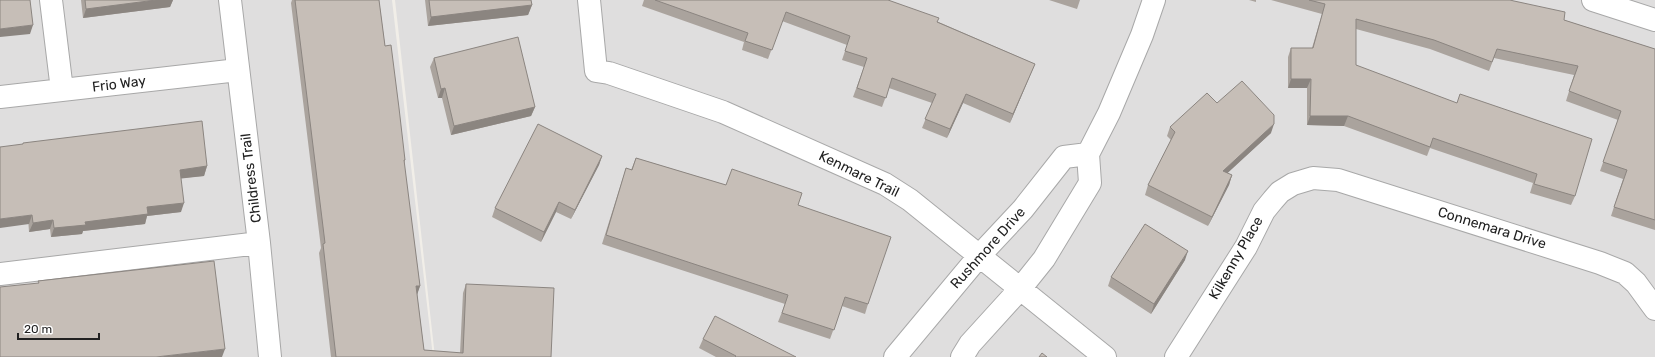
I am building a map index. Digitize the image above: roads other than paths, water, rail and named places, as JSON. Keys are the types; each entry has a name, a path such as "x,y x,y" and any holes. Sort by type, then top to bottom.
{"street":[{"path":"51,0 62,90"},
{"name":"Childress Trail","path":"230,0 259,243 270,357"},
{"name":"Kenmare Trail","path":"588,0 596,71 609,73 723,112 885,184 910,200 980,255 1105,357"},
{"path":"962,357 970,344 1020,289 1044,259 1090,183 1088,154 1109,113 1142,35 1154,0"},
{"path":"1593,0 1655,20"},
{"name":"Frio Way","path":"0,97 238,70"},
{"name":"Rushmore Drive","path":"895,357 980,255 1024,209 1064,157 1088,154"},
{"name":"Connemara Drive","path":"1313,178 1338,180 1600,263 1625,273 1636,283 1655,308"},
{"name":"Kilkenny Place","path":"1176,357 1246,247 1264,211 1280,192 1293,184 1313,178"},
{"path":"0,274 259,243"}]}
